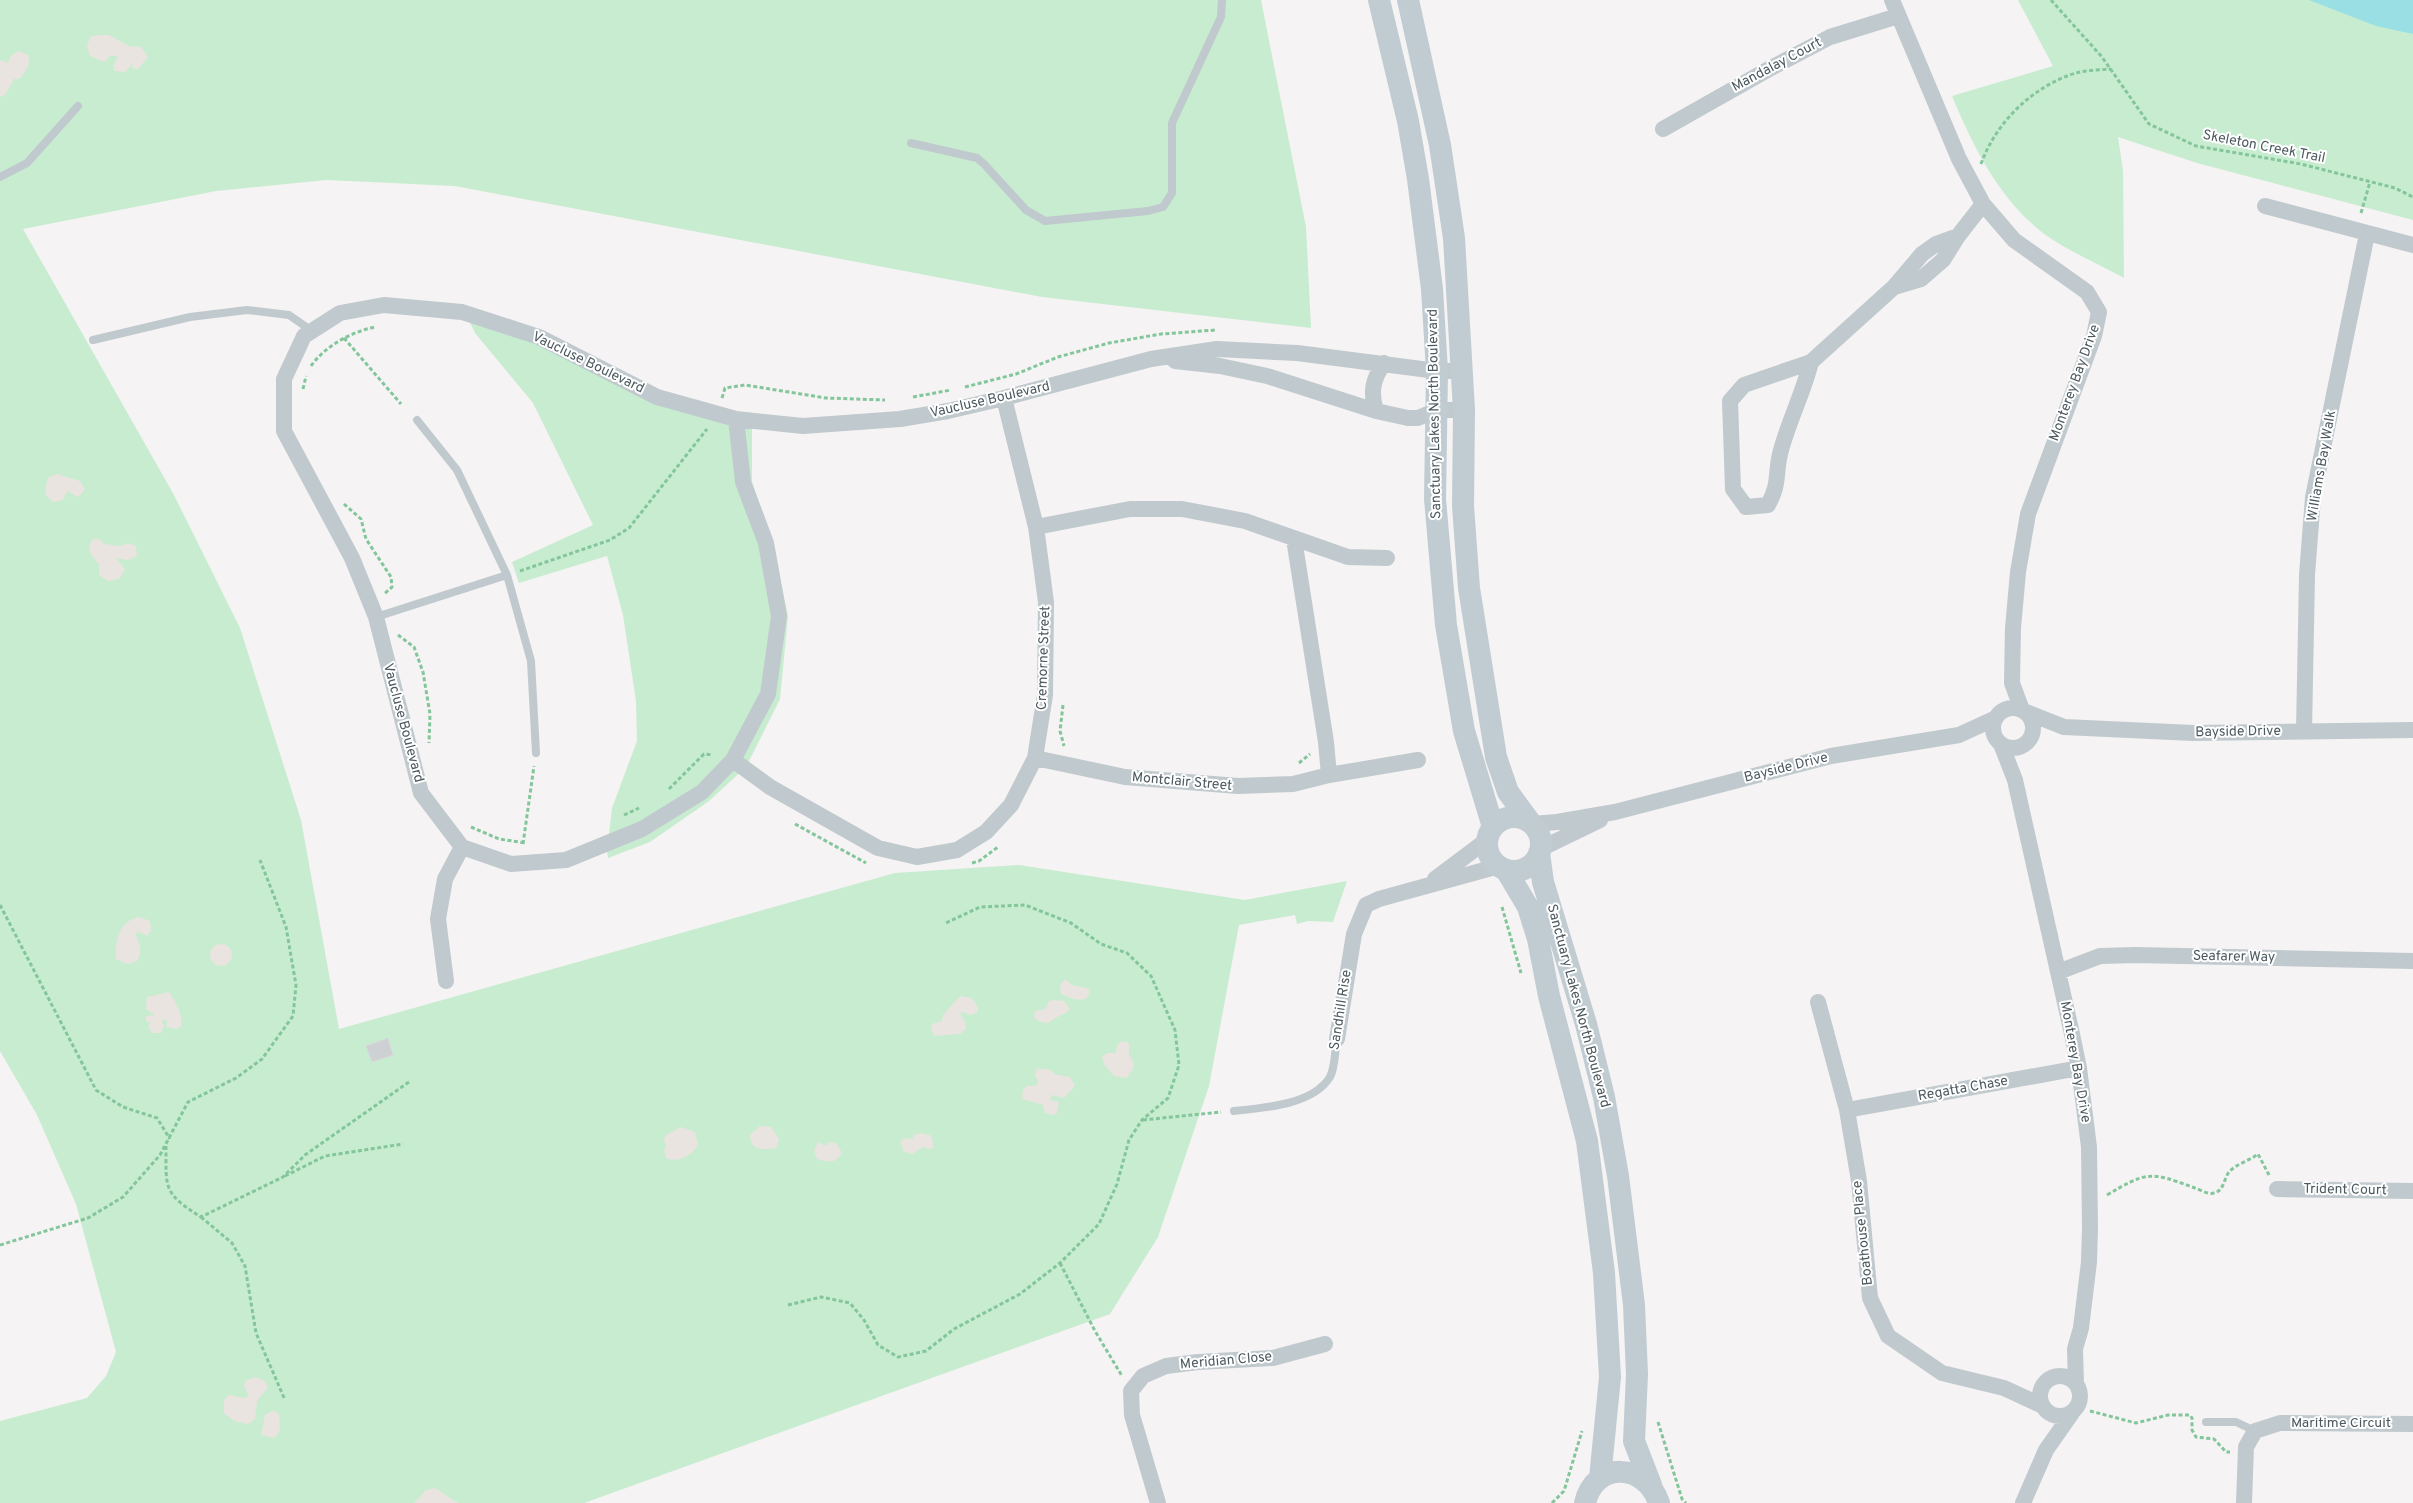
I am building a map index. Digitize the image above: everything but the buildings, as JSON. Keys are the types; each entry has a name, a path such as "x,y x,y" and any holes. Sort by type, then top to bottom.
{"street":[{"name":"Sanctuary Lakes North Boulevard","path":"1379,0 1400,87 1418,179 1432,289 1437,410 1435,498 1446,625 1464,731 1490,833"},
{"name":"Sanctuary Lakes North Boulevard","path":"1408,0 1429,89 1448,191 1459,299 1464,410 1465,547 1481,662 1496,757 1501,774 1511,798 1531,823"},
{"name":"Monterey Bay Drive","path":"1892,0 1959,159 1983,204 2014,240 2087,292 2100,312 2094,336 2028,514 2018,572 2013,628 2012,683 1997,716"},
{"name":"Mandalay Court","path":"1663,129 1830,37 1898,16"},
{"path":"1811,362 1805,389 1780,454 1776,490 1768,505 1746,507 1734,489 1730,401 1744,386 1811,362 1894,287 1922,254 1936,244 1958,236 1983,204"},
{"path":"2265,206 2413,245"},
{"name":"Williams Bay Walk","path":"2304,731 2307,575 2313,497 2362,232"},
{"name":"Vaucluse Boulevard","path":"462,847 421,793 376,617 352,558 284,431 284,379 304,336 340,313 384,305 462,312 539,337 657,397 736,419 803,426 900,419 1004,398 1150,358 1217,349 1297,353 1436,371 1462,371"},
{"name":"Vaucluse Boulevard","path":"1150,358 1220,366 1268,376 1376,411 1418,418 1437,410 1464,410"},
{"path":"1376,411 1371,396 1375,376 1384,363"},
{"name":"Cremorne Street","path":"726,758 770,788 878,848 917,858 957,850 986,832 1011,804 1035,758 1045,695 1046,602 1036,527 1004,398"},
{"path":"446,981 438,919 445,878 462,847 510,864 566,860 642,828 702,792 768,694 779,616 766,543 743,482 736,419"},
{"path":"1036,527 1130,509 1182,509 1245,520 1348,557 1387,558"},
{"path":"1294,539 1330,775"},
{"name":"Monterey Bay Drive","path":"2012,683 2024,711"},
{"path":"2010,708 2024,711 2033,722 2034,729 2028,742 2014,749 1999,743 1993,730 1997,716 2010,708"},
{"name":"Bayside Drive","path":"2024,711 2064,727 2193,733 2413,730"},
{"name":"Bayside Drive","path":"1531,823 1615,812 1831,756 1958,734 1997,716"},
{"name":"Bayside Drive","path":"2028,742 2064,727"},
{"name":"Bayside Drive","path":"1958,734 1999,743"},
{"name":"Monterey Bay Drive","path":"2015,780 2028,742"},
{"name":"Monterey Bay Drive","path":"1999,743 2015,780 2079,1068 2088,1147 2090,1205 2089,1262 2081,1328 2075,1348 2076,1384"},
{"name":"Montclair Street","path":"1035,758 1125,777 1238,786 1292,784 1330,775 1418,760"},
{"name":"Bayside Drive","path":"1540,851 1615,812"},
{"path":"1506,818 1522,818 1531,823 1538,831 1540,851 1536,860 1522,870 1503,868 1489,855 1490,833 1506,818"},
{"name":"Sandhill Rise","path":"1427,885 1490,833"},
{"name":"Sanctuary Lakes North Boulevard","path":"1540,851 1543,882 1584,1016 1604,1097 1618,1176 1634,1304 1637,1374 1634,1441 1655,1494"},
{"name":"Sanctuary Lakes North Boulevard","path":"1503,868 1521,891 1531,915 1538,939 1548,996 1587,1141 1604,1273 1610,1378 1588,1495"},
{"name":"Sandhill Rise","path":"1337,1039 1354,934 1366,905 1427,885 1503,868"},
{"name":"Seafarer Way","path":"2058,972 2100,956 2136,955 2413,961"},
{"name":"Boathouse Place","path":"1818,1002 1847,1110 1858,1181 1870,1298 1888,1336 1942,1372 2004,1388 2045,1409"},
{"name":"Regatta Chase","path":"1847,1110 2079,1068"},
{"name":"Trident Court","path":"2277,1189 2413,1191"},
{"name":"Meridian Close","path":"1131,1391 1143,1376 1166,1366 1198,1362 1273,1358 1325,1344"},
{"name":"Monterey Bay Drive","path":"2046,1382 2075,1348"},
{"path":"2023,1503 2046,1450 2075,1410 2080,1396 2076,1384 2065,1377 2058,1376 2046,1382 2040,1393 2045,1409 2046,1450"},
{"name":"Boathouse Place","path":"2004,1388 2046,1382"},
{"path":"1131,1391 1132,1415 1158,1503"},
{"path":"2045,1409 2057,1416 2075,1410"},
{"name":"Maritime Circuit","path":"2255,1431 2280,1423 2413,1424"},
{"path":"2244,1503 2246,1447 2255,1431"},
{"path":"1588,1495 1610,1474 1632,1473 1642,1478 1655,1494"}],"lane":[{"path":"911,143 976,158 984,164 1026,210 1045,221 1148,211 1162,207 1168,201 1172,192 1172,123 1221,17 1222,0"},
{"path":"0,177 27,163 78,106"},
{"path":"93,340 190,317 247,310 289,315 312,331"},
{"path":"417,420 457,470 507,575 531,661 536,753"},
{"path":"376,617 507,575"},
{"name":"Sandhill Rise","path":"1234,1111 1308,1098 1330,1077 1337,1039"},
{"path":"2206,1422 2236,1422 2255,1431"}],"path":[{"name":"Skeleton Creek Trail","path":"2051,0 2111,69 2149,124 2196,146 2301,164 2395,188 2413,197"},
{"path":"1973,186 1987,148 2014,111 2037,90 2077,72 2111,69"},
{"path":"2362,232 2370,182"},
{"path":"302,397 307,372 319,355 344,338 378,326"},
{"path":"963,387 1016,374 1058,357 1109,343 1161,334 1220,330"},
{"path":"344,338 401,404"},
{"path":"507,575 610,540 629,528 719,414 725,388 745,385 826,398 891,401"},
{"path":"909,397 954,389"},
{"path":"338,499 361,519 366,539 391,577 392,587 382,596"},
{"path":"392,631 414,647 423,672 430,714 430,749"},
{"path":"1064,700 1060,731 1062,743 1067,751"},
{"path":"1298,764 1319,745 1326,742"},
{"path":"521,863 536,753"},
{"path":"661,795 669,790 704,754 726,758"},
{"path":"622,816 644,805"},
{"path":"467,823 472,829 499,839 532,844"},
{"path":"0,1245 88,1218 124,1197 166,1145 188,1102 236,1078 262,1059 293,1016 296,985 286,927 260,860"},
{"path":"0,905 96,1090 123,1107 157,1118 170,1139"},
{"path":"788,1305 820,1297 850,1303 864,1320 878,1345 898,1357 926,1351 954,1329 1020,1294 1060,1263 1099,1224 1117,1184 1129,1140 1142,1120 1168,1098 1179,1064 1175,1030 1151,976 1127,954 1101,944 1071,923 1025,905 980,908 946,923"},
{"path":"283,1177 305,1155 410,1082"},
{"path":"1142,1120 1234,1111"},
{"path":"201,1217 325,1156 403,1144"},
{"path":"166,1145 166,1182 176,1201 201,1217 232,1243 245,1266 256,1333 286,1400"},
{"path":"2090,1205 2127,1183 2153,1176 2169,1177 2206,1192 2214,1193 2220,1190 2227,1174 2232,1169 2248,1162 2258,1154 2277,1189"},
{"path":"1060,1263 1095,1331 1131,1391"},
{"path":"2075,1410 2136,1422 2168,1415 2190,1415 2192,1418 2192,1430 2196,1437 2214,1439 2226,1452 2246,1452"},
{"path":"1658,1416 1658,1426 1671,1468 1682,1499 1686,1503"}],"green space":[{"path":"0,0 1261,0 1306,227 1311,328 1042,297 455,186 326,180 216,191 23,229 174,495 240,628 301,820 339,1029 895,873 1019,865 1245,900 1347,881 1333,922 1308,921 1297,924 1295,915 1239,925 1209,1086 1158,1237 1110,1314 584,1503 0,1503 0,1421 87,1398 106,1376 116,1352 76,1204 37,1115 0,1051"},
{"path":"2018,0 2413,0 2413,220 2197,163 2118,137 2123,171 2124,278 2068,249 2038,229 2010,201 1977,150 1952,96 2053,66"},
{"path":"468,318 539,337 657,397 752,423 752,482 772,540 788,616 780,699 746,767 709,801 650,842 608,858 607,851 612,808 637,741 636,701 623,615 607,556 519,583 512,562 593,525 533,403 475,333"}],"sand":[{"path":"109,35 129,46 141,47 148,57 138,69 132,68 133,63 125,72 115,71 113,66 118,56 110,56 104,62 90,56 87,46 90,37"},
{"path":"18,51 28,55 29,62 27,68 19,79 14,79 5,95 0,97 0,60 8,63 11,56"},
{"path":"57,474 80,481 85,490 78,497 67,491 63,500 53,502 45,494 46,484 49,477"},
{"path":"93,539 100,539 104,544 120,546 128,543 136,546 137,556 128,560 116,558 125,569 119,579 108,581 99,575 99,564 90,550"},
{"path":"139,917 150,921 151,930 147,936 139,932 135,934 140,954 137,961 128,964 116,959 116,945 123,927 132,919"},
{"path":"221,944 229,947 232,955 229,963 221,966 213,963 210,955 213,947"},
{"path":"1065,979 1072,985 1090,989 1087,998 1079,1000 1061,994 1060,985"},
{"path":"169,992 180,1012 181,1026 176,1029 166,1027 167,1021 163,1019 164,1025 161,1033 152,1033 148,1026 151,1023 146,1021 146,1016 155,1015 146,1009 147,997"},
{"path":"960,996 972,998 978,1007 978,1012 971,1015 962,1012 960,1014 965,1022 966,1029 960,1034 934,1036 931,1028 932,1024 942,1021 943,1015"},
{"path":"1049,1001 1064,1001 1070,1009 1049,1023 1041,1022 1034,1018 1035,1011 1045,1009"},
{"path":"1122,1041 1129,1043 1129,1056 1134,1067 1127,1078 1114,1076 1104,1064 1102,1057 1107,1053 1116,1053 1117,1045"},
{"path":"1037,1068 1051,1070 1054,1074 1070,1077 1075,1086 1064,1098 1052,1095 1050,1100 1059,1102 1057,1113 1053,1115 1045,1113 1043,1105 1022,1099 1023,1089 1027,1086 1036,1086 1038,1081 1035,1076"},
{"path":"760,1126 771,1127 779,1139 776,1148 762,1149 752,1144 750,1135"},
{"path":"681,1127 695,1132 698,1145 685,1157 676,1160 667,1159 664,1151 666,1135"},
{"path":"920,1133 930,1135 933,1141 933,1148 923,1147 912,1154 904,1152 900,1142 904,1138 912,1139 914,1135"},
{"path":"818,1142 826,1146 829,1142 836,1143 842,1153 834,1161 817,1159 814,1151"},
{"path":"255,1377 265,1381 268,1387 257,1401 255,1419 248,1424 234,1421 224,1413 224,1400 228,1395 244,1398 249,1396 244,1387 245,1381"},
{"path":"273,1410 279,1414 280,1431 274,1438 261,1435 265,1415"},
{"path":"435,1488 458,1503 414,1503 426,1490"}],"water":[{"path":"2309,0 2413,0 2413,34 2376,26"}]}
